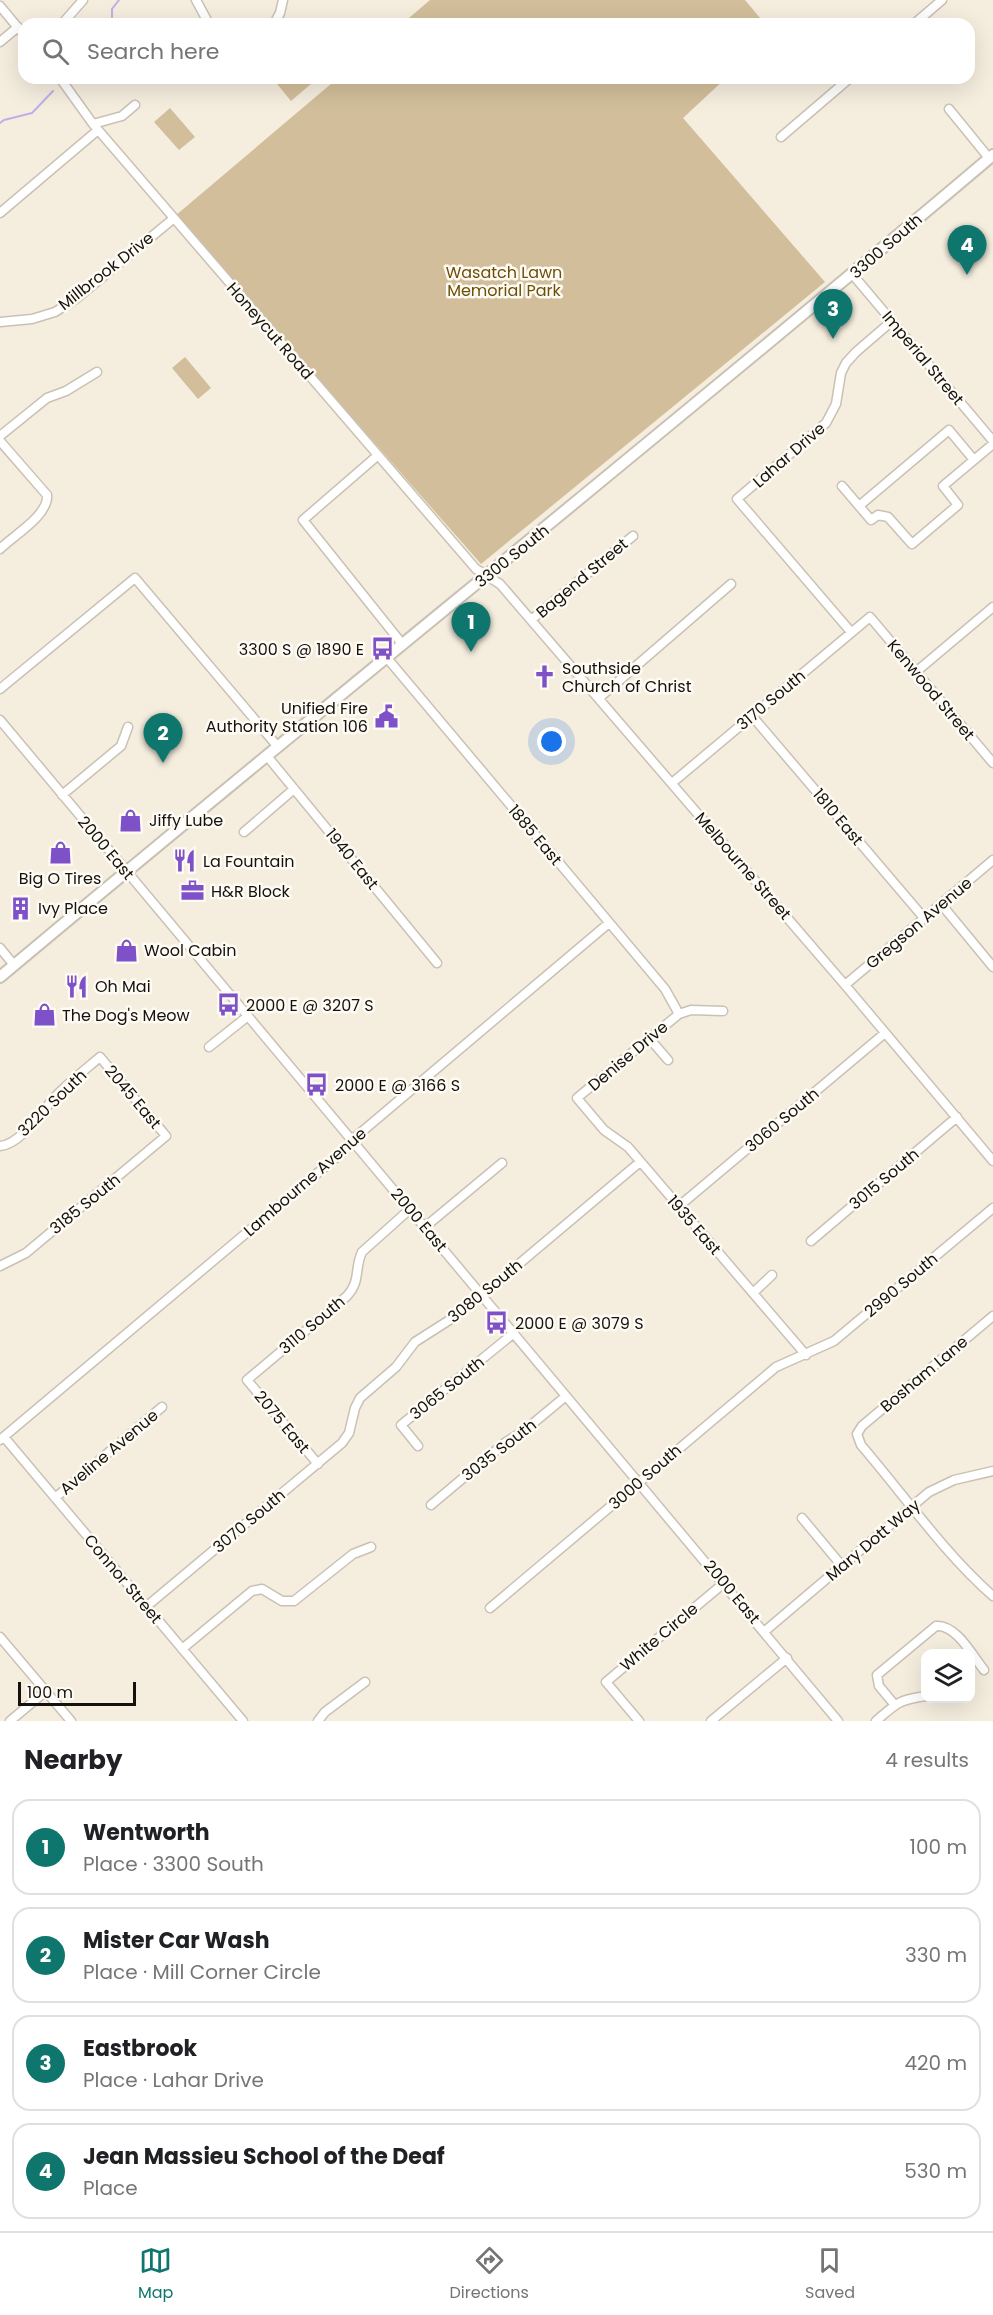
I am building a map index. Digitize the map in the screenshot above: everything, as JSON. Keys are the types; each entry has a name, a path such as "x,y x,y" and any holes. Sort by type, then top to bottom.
{"main road":[{"name":"3300 South","path":"0,977 853,275 991,156"}],"street":[{"path":"67,18 83,0"},
{"path":"196,0 206,18"},
{"path":"277,18 283,0"},
{"path":"921,18 942,0"},
{"path":"0,6 18,27"},
{"path":"0,42 18,33"},
{"name":"Honeycut Road","path":"64,84 95,127 173,219 476,569 487,576"},
{"path":"781,137 843,84"},
{"path":"0,213 95,127 122,116 135,105"},
{"path":"949,109 991,156"},
{"name":"Millbrook Drive","path":"0,322 32,319 55,312 77,298 173,219"},
{"name":"Imperial Street","path":"853,275 990,429 993,442"},
{"name":"Lahar Drive","path":"851,632 737,499 826,423 836,404 841,373 846,363 892,321"},
{"path":"0,436 47,398 66,391 97,372"},
{"path":"859,506 949,430 974,460"},
{"path":"0,441 44,490 48,502 38,518 0,549"},
{"path":"842,486 872,520 878,515 888,517 912,544 958,505 943,486 993,442"},
{"path":"377,456 303,520 403,645"},
{"name":"Bagend Street","path":"531,620 633,536"},
{"name":"Melbourne Street","path":"487,576 500,584 599,698 993,1161"},
{"path":"0,689 135,578 278,747"},
{"path":"599,698 731,584"},
{"path":"917,671 993,607"},
{"name":"3170 South","path":"672,783 870,617"},
{"name":"Kenwood Street","path":"870,617 993,763"},
{"name":"1885 East","path":"387,658 665,989 679,1014"},
{"name":"1810 East","path":"752,716 924,918"},
{"name":"2000 East","path":"0,720 838,1721"},
{"path":"62,795 121,746 128,727"},
{"name":"1940 East","path":"267,756 437,963"},
{"path":"244,832 294,789"},
{"name":"Gregson Avenue","path":"845,985 993,860"},
{"path":"941,904 993,967"},
{"name":"Lambourne Avenue","path":"2,1439 345,1150 352,1140 609,923"},
{"path":"0,948 14,965"},
{"path":"679,1014 691,1010 723,1011"},
{"name":"Denise Drive","path":"577,1098 679,1014"},
{"path":"209,1047 248,1016"},
{"name":"3060 South","path":"678,1207 885,1033"},
{"path":"649,1038 668,1060"},
{"name":"2045 East","path":"100,1057 166,1136"},
{"name":"3220 South","path":"2,1146 9,1144 31,1125 62,1089 100,1057"},
{"name":"1935 East","path":"577,1098 604,1130 628,1147 806,1355"},
{"name":"3015 South","path":"812,1241 957,1117"},
{"name":"3185 South","path":"0,1266 26,1253 166,1136"},
{"name":"3080 South","path":"349,1433 360,1398 396,1367 415,1342 452,1319 482,1295 640,1162"},
{"path":"425,1227 502,1163"},
{"name":"2990 South","path":"806,1355 834,1341 993,1208"},
{"name":"3110 South","path":"247,1380 347,1296 357,1281 358,1259 362,1252 410,1209"},
{"path":"753,1293 772,1275"},
{"name":"Bosham Lane","path":"913,1507 861,1445 857,1434 862,1426 993,1316"},
{"name":"3065 South","path":"418,1446 401,1425 514,1333"},
{"name":"3000 South","path":"490,1608 776,1367 806,1355"},
{"name":"2075 East","path":"247,1380 318,1464"},
{"name":"3035 South","path":"431,1504 566,1396"},
{"name":"Aveline Avenue","path":"55,1498 162,1407"},
{"name":"3070 South","path":"147,1606 318,1464 342,1443 349,1433"},
{"name":"Connor Street","path":"2,1439 55,1498 243,1721"},
{"name":"Mary Dott Way","path":"765,1631 913,1507 944,1484 993,1471"},
{"path":"913,1507 972,1578 993,1596"},
{"path":"802,1518 842,1566"},
{"path":"182,1649 252,1591 262,1589 282,1600 294,1601 354,1554 371,1547"},
{"name":"White Circle","path":"639,1721 606,1682 724,1583"},
{"path":"894,1704 879,1686 877,1675 931,1629 943,1625 955,1633 984,1670"},
{"path":"0,1637 71,1721"},
{"path":"711,1721 787,1658"},
{"path":"318,1721 325,1712 365,1682"},
{"path":"10,1721 46,1691"},
{"path":"876,1721 894,1704 904,1699 921,1697"}],"green space":[{"path":"430,0 745,0 760,18 409,18"},
{"path":"277,84 311,84 291,101"},
{"name":"Wasatch Lawn Memorial Park","path":"331,84 720,84 683,118 825,282 481,564 175,216"},
{"path":"170,108 195,137 179,150 154,122"},
{"path":"185,357 211,388 198,399 172,368"}],"waterway":[{"path":"112,18 112,9 119,0"},
{"path":"0,123 32,113 53,91"}],"place":[{"name":"Jean Massieu School of the Deaf","path":"967,275"},
{"name":"Eastbrook","path":"833,339"},
{"name":"3300 S @ 1890 E","path":"382,649"},
{"name":"Wentworth","path":"471,652"},
{"name":"Southside Church of Christ","path":"544,677"},
{"name":"Unified Fire Authority Station 106","path":"386,717"},
{"name":"Mister Car Wash","path":"163,763"},
{"name":"Jiffy Lube","path":"131,820"},
{"name":"Big O Tires","path":"60,853"},
{"name":"La Fountain","path":"185,861"},
{"name":"H&R Block","path":"193,891"},
{"name":"Ivy Place","path":"20,908"},
{"name":"Wool Cabin","path":"126,950"},
{"name":"Oh Mai","path":"77,986"},
{"name":"2000 E @ 3207 S","path":"228,1005"},
{"name":"The Dog's Meow","path":"44,1015"},
{"name":"2000 E @ 3166 S","path":"317,1085"},
{"name":"2000 E @ 3079 S","path":"497,1323"}]}
